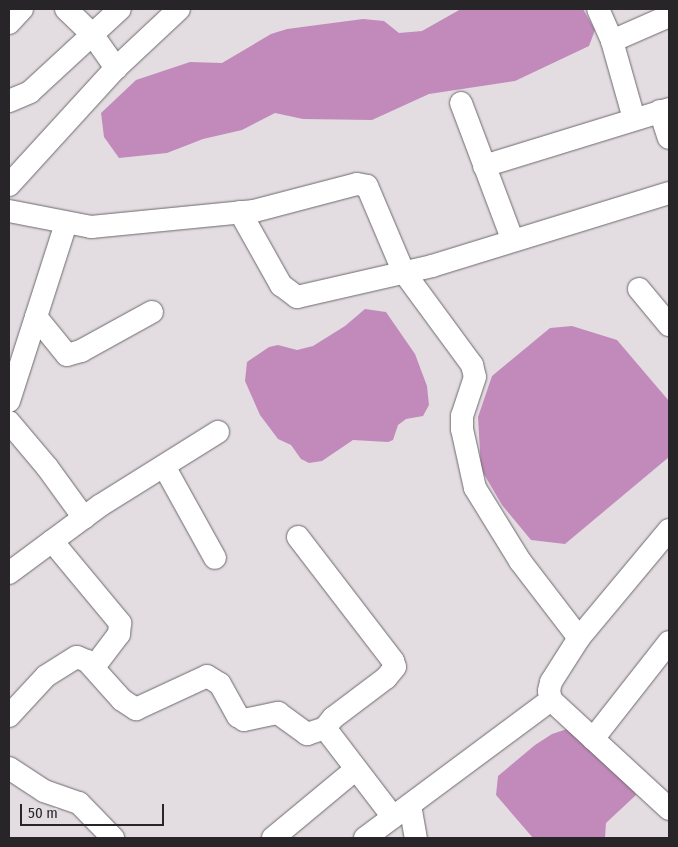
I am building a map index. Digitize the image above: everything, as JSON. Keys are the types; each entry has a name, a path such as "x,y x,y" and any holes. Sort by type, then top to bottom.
{"street":[{"path":"9,23 22,9"},
{"path":"66,9 92,34 116,68"},
{"path":"9,101 30,92 120,9"},
{"path":"9,186 116,68 178,9"},
{"path":"598,9 612,41 634,119"},
{"path":"612,41 669,16"},
{"path":"461,104 512,239"},
{"path":"484,166 665,110 669,138"},
{"path":"9,211 66,223 91,226 240,212 363,184 371,191 403,271 472,365 475,377 462,416 462,428 469,473 483,505 520,561 579,638"},
{"path":"240,212 282,285 292,296 303,296 403,271 432,266 512,239 669,193"},
{"path":"9,401 66,223"},
{"path":"639,288 669,325"},
{"path":"36,317 67,355 81,351 152,312"},
{"path":"9,422 48,467 84,518"},
{"path":"9,572 84,518 218,432"},
{"path":"164,466 215,558"},
{"path":"669,530 579,638 551,682 551,700 669,809"},
{"path":"9,716 46,676 72,658 82,658 94,667 122,700 136,709 207,676 220,684 238,716 244,720 278,713 307,734 325,728 333,718 386,678 395,667 342,591 298,537"},
{"path":"52,541 120,623 118,634 94,667"},
{"path":"593,739 669,642"},
{"path":"365,838 551,700"},
{"path":"325,728 355,770 402,811 416,838"},
{"path":"9,768 44,791 79,803 113,838"},
{"path":"273,838 355,770"}],"shaded area":[{"path":"461,9 583,9 595,30 589,46 515,81 429,94 372,120 303,119 275,113 242,130 203,139 167,153 119,158 104,137 101,113 136,80 190,62 222,63 271,34 287,29 363,19 384,21 399,33 422,31"},
{"path":"365,309 386,312 415,354 427,386 429,405 423,416 406,419 398,425 393,440 388,442 353,440 322,461 309,463 301,459 291,445 278,439 260,415 245,381 247,362 269,347 278,345 297,350 313,346 345,326"},
{"path":"572,326 617,340 669,401 669,457 565,544 531,540 502,505 481,469 478,417 492,376 550,328"},
{"path":"570,728 630,785 636,795 606,823 605,838 533,838 496,795 498,776 535,745 552,734"}]}
